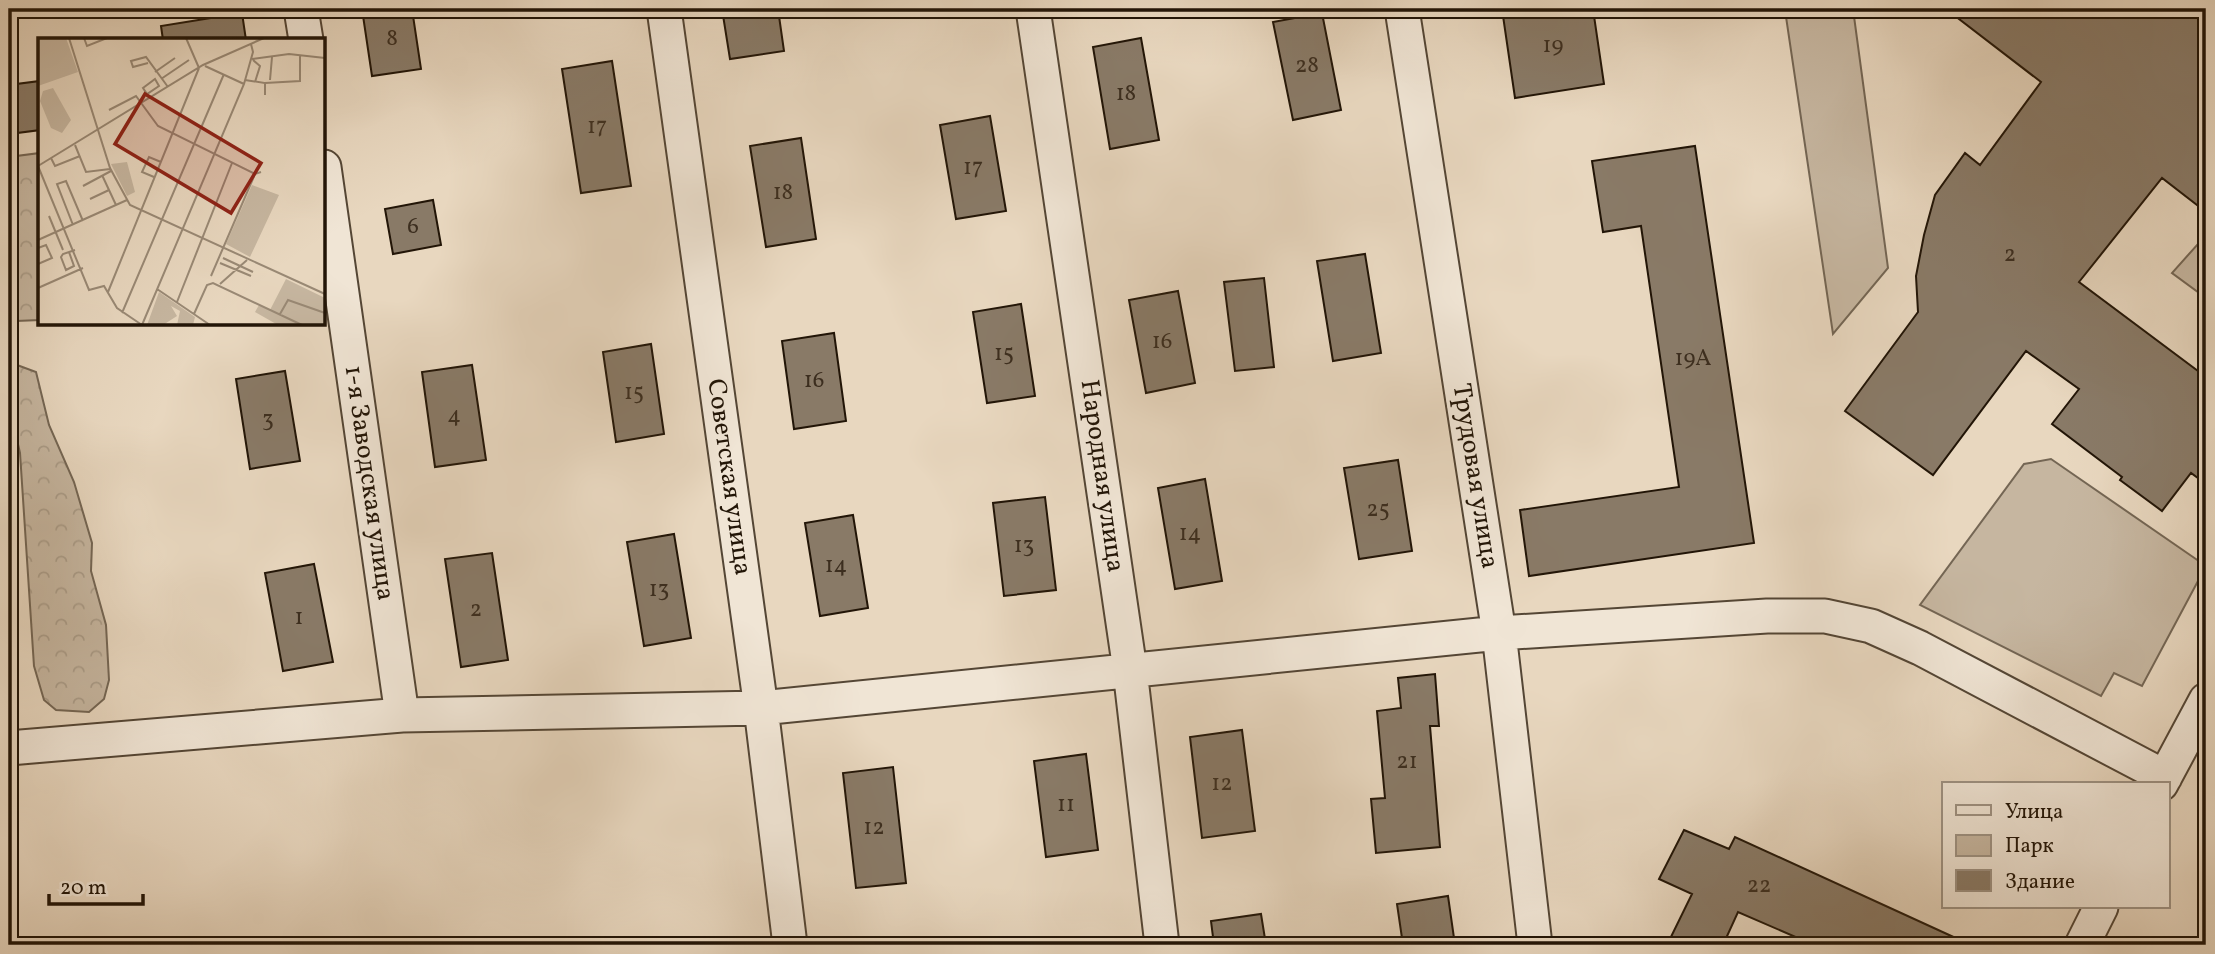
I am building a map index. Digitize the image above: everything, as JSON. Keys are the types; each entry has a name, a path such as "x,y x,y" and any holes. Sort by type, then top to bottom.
{"street":[{"path":"301,9 306,38"},
{"name":"Советская улица","path":"664,9 761,708 790,945"},
{"name":"Народная улица","path":"1033,9 1130,670 1163,945"},
{"name":"Трудовая улица","path":"1402,9 1499,633 1535,945"},
{"name":"1-я Заводская улица","path":"326,181 402,715"},
{"path":"9,748 402,715 761,708 1499,633 1767,616 1825,617 1871,626 1920,648 2163,781 2206,700"},
{"path":"2082,945 2100,908"}],"green space":[{"path":"1853,9 1888,268 1833,334 1785,10"},
{"path":"38,153 38,320 16,321 9,318 9,157"},
{"path":"2206,235 2206,298 2172,273"},
{"path":"17,365 36,372 49,425 74,482 92,543 91,571 106,625 109,680 104,699 89,712 56,710 44,700 34,666 20,453 9,405 9,372"},
{"path":"2051,459 2206,566 2142,686 2114,673 2101,696 1920,605 2024,464"}],"building":[{"path":"362,9 412,9 421,69 372,76"},
{"path":"722,9 778,9 784,51 730,59"},
{"path":"1502,9 1593,9 1604,84 1515,98"},
{"path":"1946,9 2206,9 2206,212 2162,178 2079,282 2206,377 2206,484 2191,473 2162,511 2052,424 2079,389 2026,351 1933,475 1845,411 1918,312 1916,276 1935,195 1965,153 1980,165 2041,82"},
{"path":"242,13 246,38 163,38 161,26"},
{"path":"1322,13 1341,110 1293,120 1273,22"},
{"path":"1141,38 1159,140 1110,149 1093,47"},
{"path":"612,61 631,186 581,193 562,69"},
{"path":"38,81 38,130 9,134 9,85"},
{"path":"990,116 1006,211 956,219 940,125"},
{"path":"801,138 816,239 766,247 750,146"},
{"path":"1695,146 1754,543 1529,576 1520,510 1679,487 1641,226 1603,232 1592,161"},
{"path":"433,200 441,245 393,254 385,209"},
{"path":"1365,254 1381,353 1333,361 1317,261"},
{"path":"1264,278 1274,367 1235,371 1224,282"},
{"path":"1178,291 1195,383 1146,393 1129,300"},
{"path":"1021,304 1035,396 987,403 973,312"},
{"path":"834,333 846,421 794,429 782,341"},
{"path":"651,344 664,434 616,442 603,352"},
{"path":"472,365 486,460 435,467 422,372"},
{"path":"285,371 300,461 250,469 236,379"},
{"path":"1398,460 1412,551 1359,559 1344,468"},
{"path":"1205,479 1222,581 1175,589 1158,488"},
{"path":"1045,497 1056,590 1004,596 993,503"},
{"path":"853,515 868,608 820,616 805,523"},
{"path":"674,534 691,638 644,646 627,542"},
{"path":"492,553 508,660 461,667 445,559"},
{"path":"314,564 333,662 283,671 265,573"},
{"path":"1435,674 1439,726 1430,726 1440,847 1376,853 1371,799 1385,798 1377,711 1401,708 1398,678"},
{"path":"1242,730 1255,831 1202,838 1190,737"},
{"path":"1086,754 1098,850 1046,857 1034,761"},
{"path":"893,767 906,883 856,888 843,773"},
{"path":"1684,830 1729,849 1735,837 1971,945 1814,945 1738,912 1723,945 1667,945 1692,894 1659,879"},
{"path":"1448,896 1455,945 1403,945 1397,904"},
{"path":"1261,914 1266,945 1214,945 1211,921"}]}
